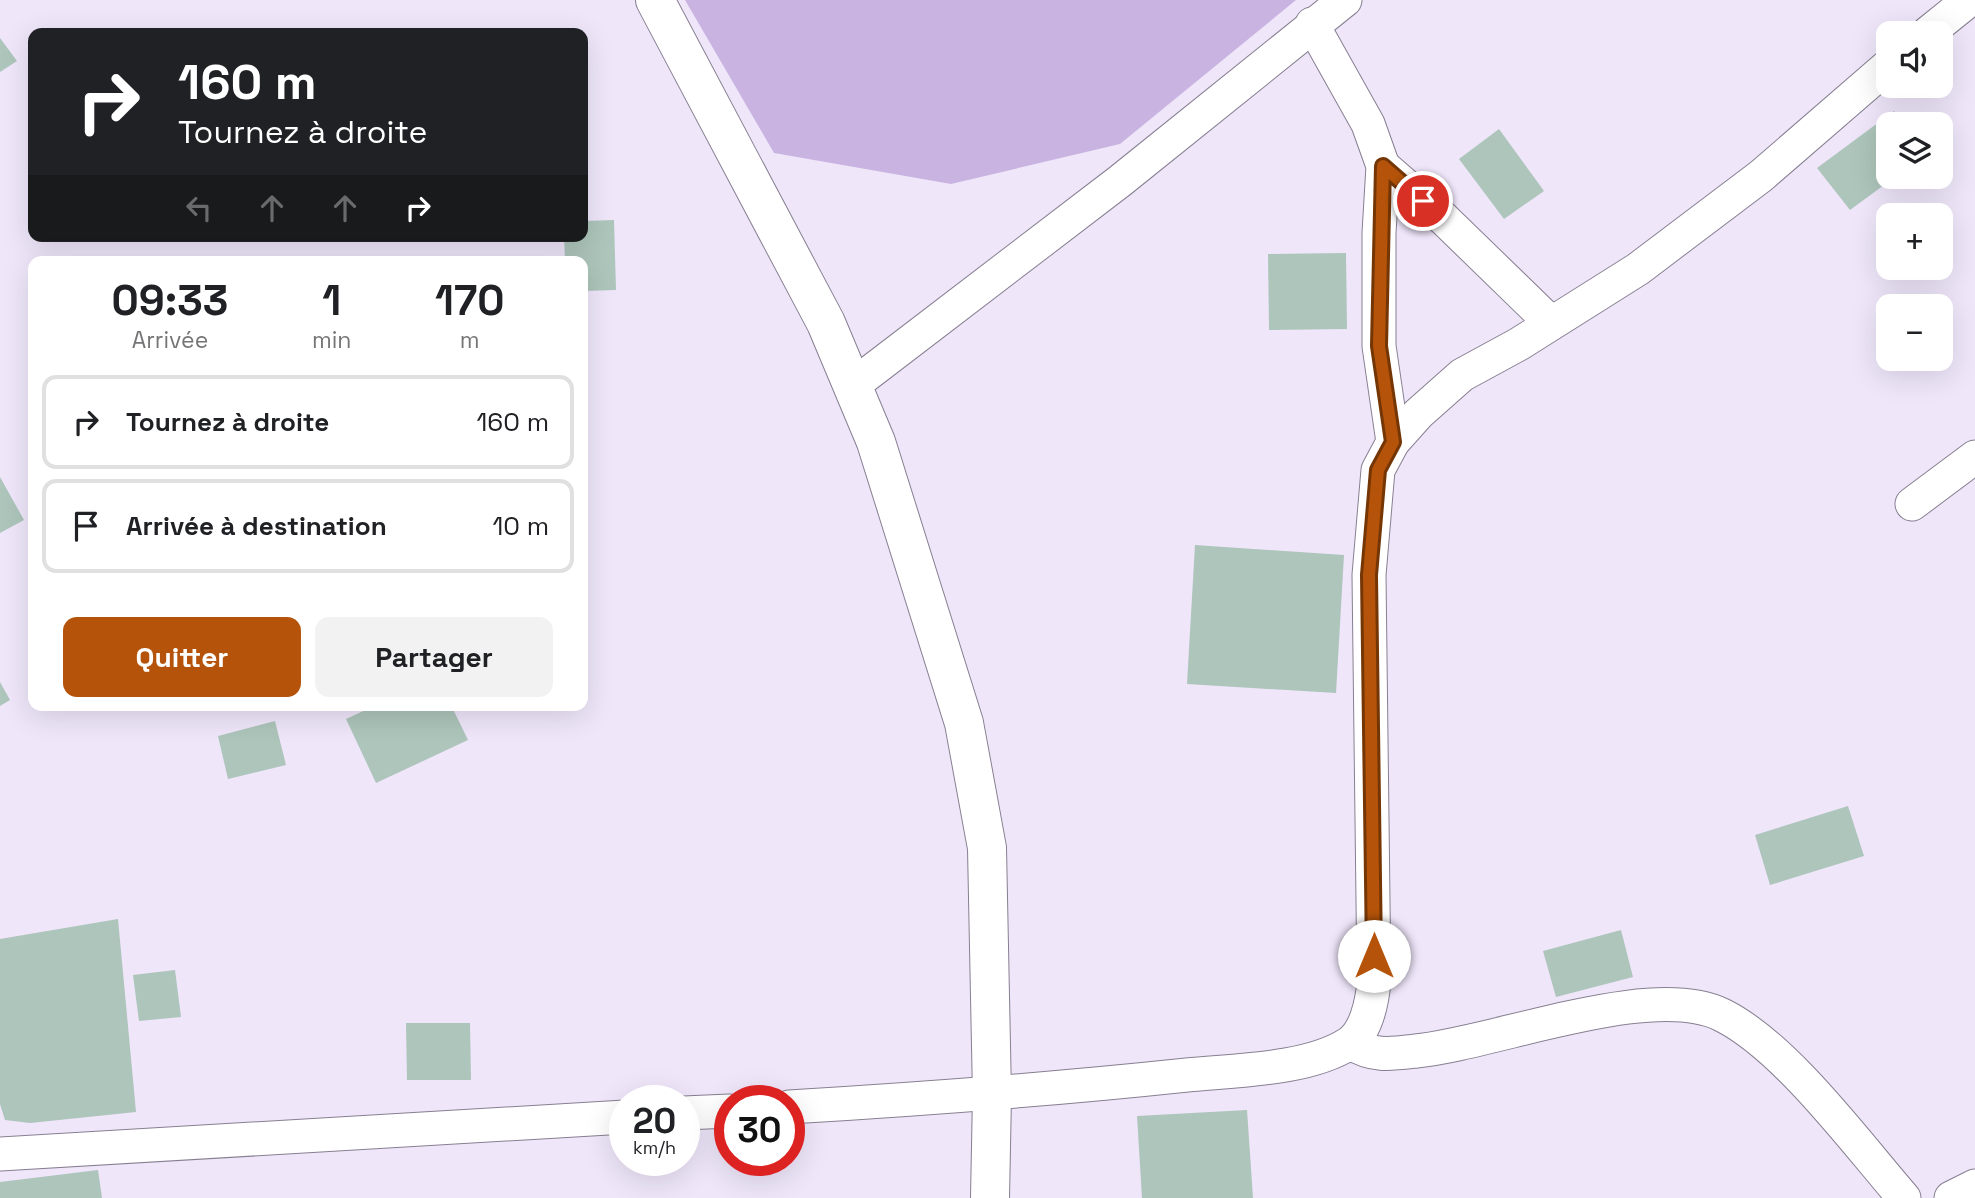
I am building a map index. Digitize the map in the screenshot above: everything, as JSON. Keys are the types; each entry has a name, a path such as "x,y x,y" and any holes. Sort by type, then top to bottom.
{"street":[{"path":"655,0 826,323 876,442 966,735 988,848 992,1095 990,1198"},
{"path":"852,386 1120,181 1345,0"},
{"path":"1943,21 1969,0"},
{"path":"1312,24 1368,124 1383,166 1379,346 1393,442"},
{"path":"805,1106 992,1095 1320,1058 1351,1043 1373,1001 1369,575 1378,470 1393,442 1462,375 1551,324 1638,269 1761,176 1876,76"},
{"path":"1383,166 1452,227 1551,324"},
{"path":"1912,504 1975,457"},
{"path":"1351,1043 1376,1055 1436,1049 1634,1005 1681,1004 1721,1014 1758,1039 1801,1080 1905,1198"},
{"path":"0,1154 609,1118"},
{"path":"1951,1198 1975,1186"}],"shaded area":[{"path":"685,0 1296,0 1120,144 951,184 774,153"}],"building":[{"path":"0,38 17,61 0,72"},
{"path":"1876,124 1876,189 1879,189 1850,210 1817,168"},
{"path":"1499,129 1544,191 1504,219 1459,159"},
{"path":"614,220 616,290 588,291 588,256 565,256 564,242 588,242 588,221"},
{"path":"1346,253 1347,329 1269,330 1268,254"},
{"path":"0,477 24,520 0,533"},
{"path":"1195,545 1344,555 1336,693 1187,684"},
{"path":"0,682 10,700 0,706"},
{"path":"363,711 454,711 468,740 376,783 346,719"},
{"path":"275,721 286,765 228,779 218,736"},
{"path":"1848,806 1864,856 1770,885 1755,835"},
{"path":"118,919 136,1112 30,1123 5,1120 0,1104 0,939"},
{"path":"1621,930 1633,977 1556,997 1543,951"},
{"path":"175,970 181,1017 139,1021 133,975"},
{"path":"406,1023 470,1023 471,1080 407,1080"},
{"path":"1247,1110 1253,1198 1142,1198 1137,1116"},
{"path":"98,1170 102,1198 0,1198 0,1182"}],"route":[{"path":"1374,956 1369,575 1378,470 1393,442 1379,346 1379,233 1383,166 1423,201"}]}
